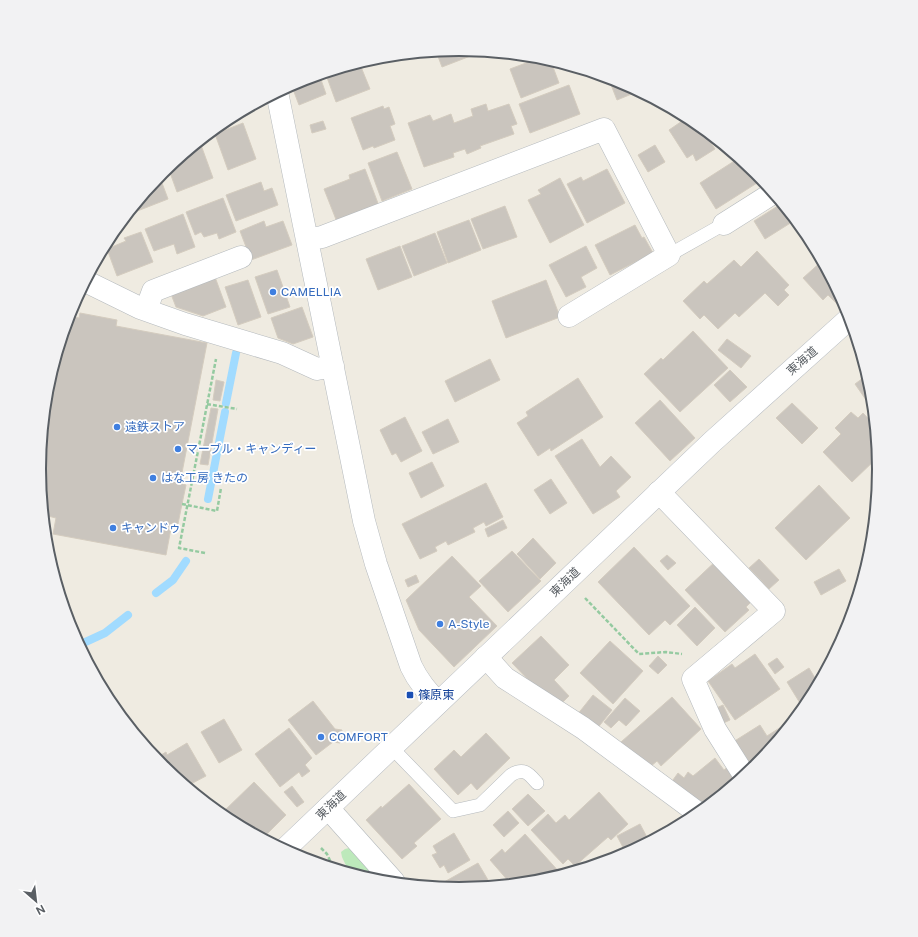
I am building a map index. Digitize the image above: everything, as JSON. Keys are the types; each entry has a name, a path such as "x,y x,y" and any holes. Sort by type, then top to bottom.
{"street":[{"path":"278,97 364,521 376,564 411,666 421,684 438,703"},
{"path":"307,240 322,237 604,129 669,254 569,316"},
{"path":"724,224 769,195"},
{"path":"146,310 153,291 241,257"},
{"path":"90,283 146,310 185,324 282,352 317,369 333,366"},
{"name":"東海道","path":"289,845 659,492 742,414 845,322"},
{"path":"659,492 774,611 694,679 715,729 741,770"},
{"path":"486,658 505,678 583,728 692,809"},
{"path":"328,808 388,876"}],"lane":[{"path":"669,254 724,224"},
{"path":"392,748 453,811 480,805 516,772 523,771 529,774 538,783"}],"path":[{"path":"205,553 179,548 216,358"},
{"path":"207,404 236,410"},
{"path":"182,504 217,511 221,488"},
{"path":"568,580 639,654 666,652 693,656 705,670"}],"green space":[{"path":"349,848 353,850 372,872 346,865 341,852"}],"building":[{"path":"438,56 470,56 442,67"},
{"path":"530,62 553,66 559,83 521,98 510,69"},
{"path":"361,68 370,89 336,102 327,77"},
{"path":"321,79 326,94 299,105 293,90"},
{"path":"569,85 580,114 530,133 519,104"},
{"path":"611,85 632,94 617,100"},
{"path":"486,104 488,111 509,104 517,124 511,126 514,134 480,146 481,148 467,154 465,149 453,153 454,157 424,167 408,123 430,115 433,121 451,114 454,123 473,116 471,109"},
{"path":"383,106 384,109 389,107 395,124 390,126 395,140 374,148 373,146 363,150 351,118"},
{"path":"323,121 326,129 312,133 310,125"},
{"path":"682,121 709,141 715,149 696,161 693,154 687,158 669,130"},
{"path":"243,123 256,159 228,170 216,136 221,132"},
{"path":"655,145 665,162 648,172 638,155"},
{"path":"201,146 213,178 177,192 170,173"},
{"path":"397,152 412,189 382,201 368,163"},
{"path":"734,161 757,183 716,209 700,183"},
{"path":"365,169 379,206 337,222 324,189 350,179 349,175"},
{"path":"607,169 625,203 587,223 567,184 581,177 583,181"},
{"path":"560,178 584,225 550,243 528,200 541,194 538,190"},
{"path":"162,182 168,199 135,212"},
{"path":"261,182 264,191 272,188 278,205 236,221 226,195"},
{"path":"223,198 236,232 219,239 217,233 204,237 201,232 195,235 186,212"},
{"path":"505,206 517,237 483,249 471,219"},
{"path":"778,206 791,223 765,239 754,221"},
{"path":"183,214 195,247 177,254 174,244 154,251 145,229"},
{"path":"469,220 481,250 448,263 437,232"},
{"path":"264,221 266,227 283,221 292,245 251,260 240,231"},
{"path":"635,225 653,253 610,275 595,245"},
{"path":"141,232 153,262 117,276 108,251 110,248 126,241 124,238"},
{"path":"435,233 447,263 414,276 402,246"},
{"path":"400,246 412,277 378,290 366,259"},
{"path":"586,246 597,268 581,277 586,287 566,297 549,265"},
{"path":"757,251 789,285 784,290 789,295 778,306 765,293 739,317 735,313 718,329 704,315 700,319 683,301 704,281 707,284 734,260 741,267"},
{"path":"818,264 838,305 828,295 823,300 803,278"},
{"path":"277,270 290,307 268,314 255,277"},
{"path":"215,277 226,307 203,316 176,307 171,294"},
{"path":"248,280 261,317 238,325 225,287"},
{"path":"546,280 560,317 506,338 492,301"},
{"path":"302,307 313,337 293,344 278,338 271,318"},
{"name":"遠鉄ストア","path":"80,313 117,320 116,326 207,343 180,483 186,485 178,524 172,523 166,555 53,534 56,518 49,516 46,468 47,441 54,388 60,362 75,317 79,318"},
{"path":"693,331 728,368 680,412 644,374 661,358 663,360"},
{"path":"727,339 751,356 741,368 718,350"},
{"path":"490,359 500,380 455,402 445,381"},
{"path":"730,370 747,387 730,402 714,385"},
{"path":"578,378 603,417 551,451 550,448 538,456 517,423 528,416 526,412"},
{"path":"862,379 866,399 855,384"},
{"path":"216,380 224,382 220,401 213,400"},
{"path":"660,400 695,438 670,461 635,423"},
{"path":"792,403 818,428 802,444 776,418"},
{"path":"211,408 218,409 208,465 200,464"},
{"path":"851,412 858,418 863,413 868,419 872,463 852,482 823,452 841,434 835,428"},
{"path":"405,417 422,451 401,462 396,453 392,455 380,430"},
{"path":"448,419 459,442 433,454 422,432"},
{"path":"582,439 600,467 611,456 631,477 616,491 620,497 593,514 555,456"},
{"path":"432,462 444,486 421,498 409,473"},
{"path":"551,479 567,503 550,514 534,490"},
{"path":"486,483 503,517 486,526 484,522 473,528 475,532 448,545 446,541 435,547 437,551 420,559 402,524"},
{"path":"819,485 850,518 806,560 775,528"},
{"path":"503,520 507,528 488,537 485,529"},
{"path":"533,538 556,563 540,579 517,554"},
{"path":"634,547 690,606 670,625 665,620 649,635 598,582"},
{"path":"512,551 541,581 508,612 479,581"},
{"path":"667,555 676,563 668,570 660,561"},
{"path":"452,556 481,586 469,597 497,626 454,667 419,630 406,600"},
{"path":"718,559 755,598 746,607 749,610 725,632 685,590"},
{"path":"759,559 779,580 769,589 749,568"},
{"path":"839,569 846,581 821,595 814,582"},
{"path":"416,575 419,582 408,587 405,580"},
{"path":"695,607 715,628 697,646 677,625"},
{"path":"541,636 569,665 554,680 569,696 560,705 540,692 512,663"},
{"path":"610,641 643,671 613,704 580,673"},
{"path":"755,654 780,689 735,720 708,681 732,664 735,668"},
{"path":"658,656 667,665 658,674 649,666"},
{"path":"777,658 784,667 775,674 768,664"},
{"path":"809,668 815,678 799,702 787,682"},
{"path":"593,695 612,710 596,730 577,715"},
{"path":"672,697 701,729 661,766 657,761 650,767 639,761 621,742"},
{"path":"625,698 640,711 626,726 619,720 611,728 604,722"},
{"path":"313,701 335,729 342,730 340,743 333,742 316,755 288,720"},
{"path":"723,705 730,720 719,725 712,710"},
{"path":"224,719 242,750 219,763 201,732"},
{"path":"760,725 767,736 782,727 747,764 733,742"},
{"path":"289,728 312,758 305,765 310,771 302,777 299,772 280,787 255,754"},
{"path":"486,733 510,758 477,790 471,783 458,795 434,769 454,750 461,757"},
{"path":"187,743 206,776 192,783 161,755 166,752 167,755"},
{"path":"715,758 724,770 729,766 736,775 698,805 670,784 678,773 684,778 688,772 693,776"},
{"path":"254,782 286,815 267,834 226,809"},
{"path":"409,784 441,819 414,843 417,846 402,859 366,820"},
{"path":"292,786 304,802 297,807 284,792"},
{"path":"599,792 628,824 611,840 608,837 577,864 574,865 568,859 563,864 531,830 548,814 556,823 565,815 569,820"},
{"path":"528,794 545,811 528,826 512,809"},
{"path":"508,811 519,823 504,837 493,825"},
{"path":"640,824 647,836 623,847 617,836"},
{"path":"454,833 470,860 448,873 444,865 440,868 432,855 437,853 433,846"},
{"path":"525,834 557,869 540,874 506,879 490,860 502,849 505,853"},
{"path":"478,863 488,881 459,882 445,881"}],"waterway":[{"path":"226,403 236,353"},
{"path":"208,499 225,412"},
{"path":"156,593 173,580 186,561"},
{"path":"85,642 105,633 128,615"}],"place":[{"name":"CAMELLIA","path":"273,292"},
{"name":"遠鉄ストア","path":"117,427"},
{"name":"マーブル・キャンディー","path":"178,449"},
{"name":"はな工房 きたの","path":"153,478"},
{"name":"キャンドゥ","path":"113,528"},
{"name":"A-Style","path":"440,624"},
{"name":"篠原東","path":"410,695"},
{"name":"COMFORT","path":"321,737"}]}
